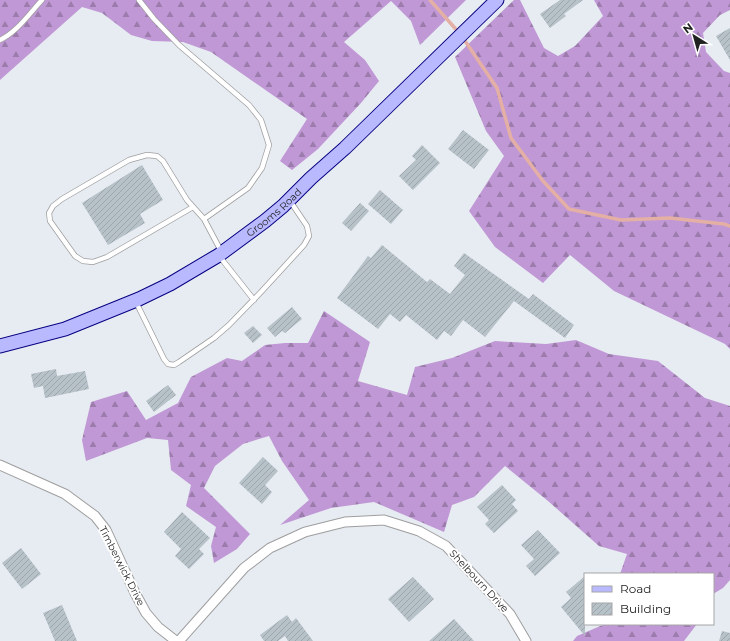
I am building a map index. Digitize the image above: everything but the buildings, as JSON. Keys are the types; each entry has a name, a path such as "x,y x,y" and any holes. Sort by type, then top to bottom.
{"street":[{"name":"Grooms Road","path":"0,346 65,329 135,300 170,284 221,254 265,221 289,200 345,148 497,0"},
{"name":"Timberwick Drive","path":"0,465 65,494 95,516 106,530 135,593 146,613 158,627 178,641"},
{"name":"Shelbourn Drive","path":"178,641 244,568 270,548 306,532 345,522 384,520 419,531 446,546 510,614 526,641"}],"lane":[{"path":"0,40 8,37 42,0"},
{"path":"139,0 154,19 179,45 249,105 261,120 269,145 262,168 248,188 204,219"},
{"path":"193,207 107,258 93,262 83,261 75,256 50,221 49,212 53,206 62,199 129,160 147,155 157,156 163,161 187,200 204,219 221,254 254,300"},
{"path":"135,300 164,359 168,364 174,364 214,338 229,325 304,245 309,236 307,226 289,200"}],"green space":[{"path":"0,0 466,0 420,45 411,21 391,1 344,42 365,60 379,81 361,103 318,149 292,170 280,161 307,119 211,52 183,42 152,41 131,35 102,13 82,7 0,80"},
{"path":"514,0 520,0 544,48 558,56 575,46 603,16 594,0 730,0 730,10 720,15 703,33 706,52 724,71 730,73 730,349 725,344 614,291 570,255 543,283 495,247 469,211 504,156 486,131 455,57"},
{"path":"324,311 370,342 358,381 407,395 415,367 452,358 495,341 546,344 576,340 609,354 658,361 705,398 730,406 730,580 723,588 714,593 714,573 620,573 627,554 599,546 548,501 505,466 474,497 452,505 444,532 374,502 331,508 280,525 309,500 282,461 269,436 243,444 215,466 204,488 250,534 237,549 214,563 211,546 216,527 186,506 191,485 171,470 168,440 147,438 86,461 82,440 91,402 127,391 146,420 178,403 191,377 227,358 242,361 265,345 308,343"},
{"path":"603,625 696,625 684,641 573,641 577,636"}],"waterway":[{"path":"430,0 461,35 497,88 511,138 543,181 569,209 621,220 670,218 730,226"}]}
